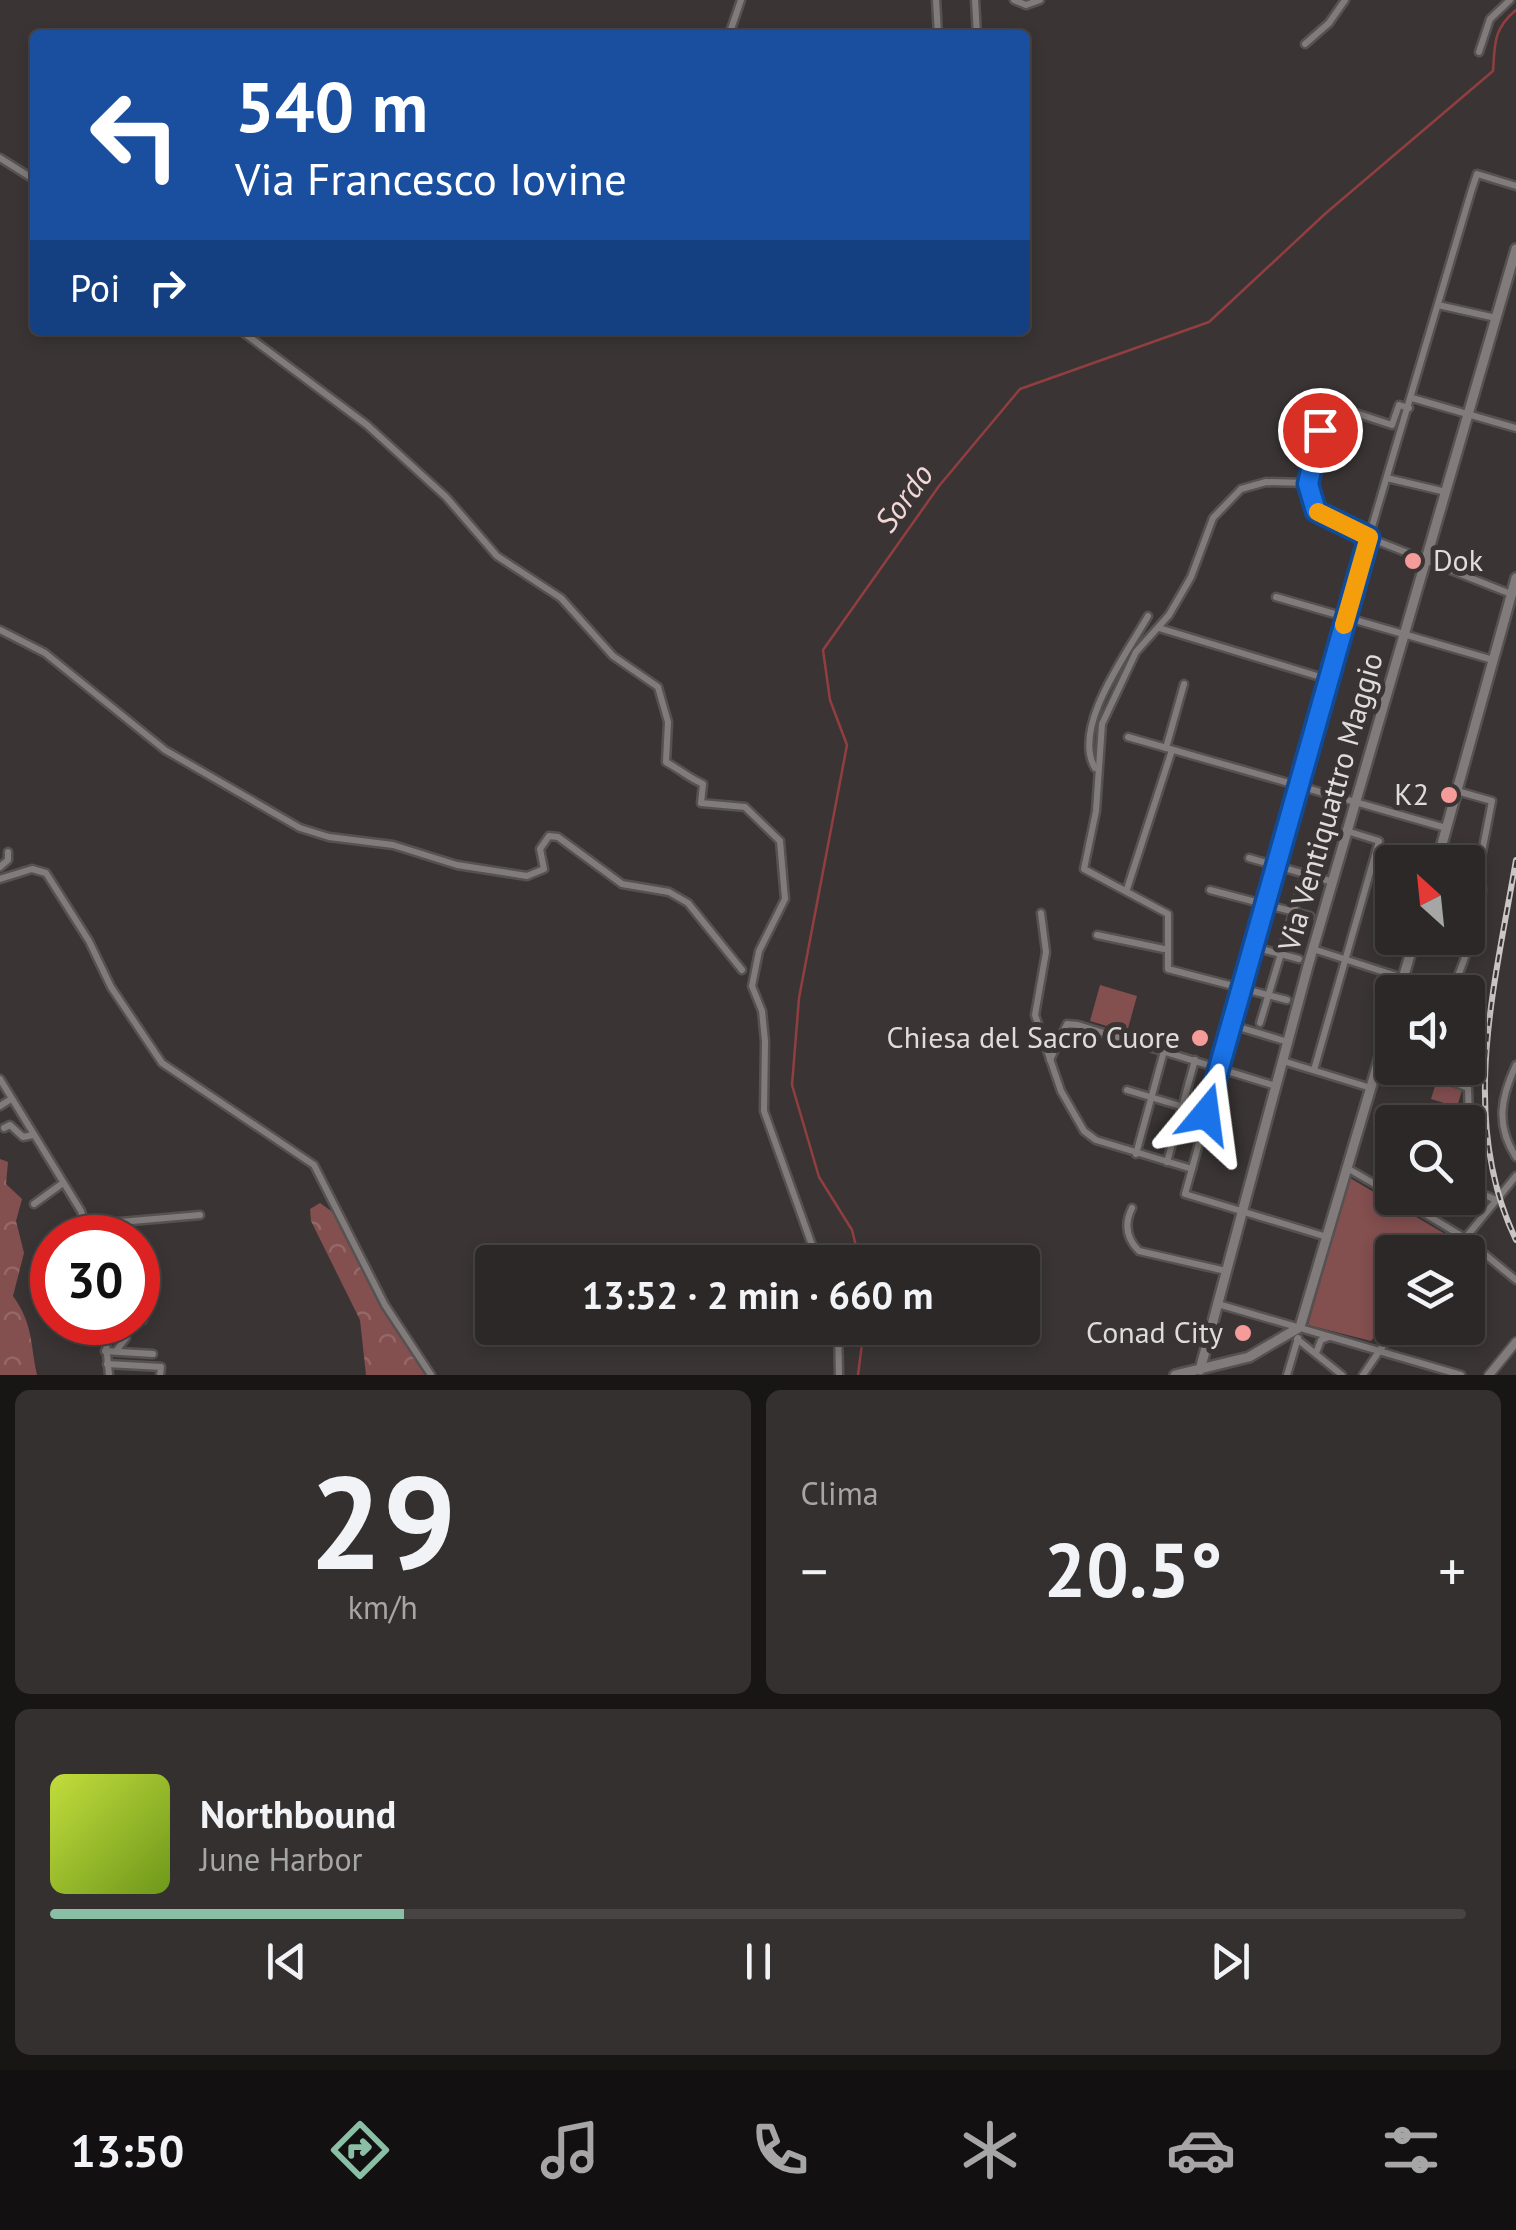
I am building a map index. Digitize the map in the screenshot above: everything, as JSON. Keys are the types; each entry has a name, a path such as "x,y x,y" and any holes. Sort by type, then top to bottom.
{"main road":[{"name":"Via Ventiquattro Maggio","path":"1200,1373 1313,949 1359,802 1516,249"},
{"path":"1442,845 1516,578"},
{"path":"1175,1375 1200,1373 1249,1357 1300,1327 1375,1078"}],"street":[{"path":"731,30 741,0"},
{"path":"936,0 938,30"},
{"path":"976,0 977,30"},
{"path":"1014,0 1026,5 1040,0"},
{"path":"1305,44 1329,23 1345,0"},
{"path":"1479,52 1490,19 1510,0"},
{"path":"0,158 30,177"},
{"path":"1327,1236 1185,1194 1346,616 1477,174 1516,186"},
{"path":"1438,305 1496,318"},
{"path":"247,335 366,425 446,497 496,556 560,598 613,656 658,687 668,722 666,762 680,766 691,780 703,784 701,804 744,807 780,841 786,898 759,951 752,986 762,1012 764,1110 812,1245"},
{"path":"1412,398 1516,428"},
{"path":"1408,408 1399,405 1392,425 1325,404 1308,484 1316,511 1369,537 1512,594"},
{"path":"1387,478 1446,492"},
{"path":"1286,1000 1174,973 1165,963 1168,914 1126,888 1084,870 1096,811 1096,769 1109,707 1136,652 1176,600 1223,504 1241,489 1266,482 1308,484"},
{"path":"1276,597 1494,660"},
{"path":"1096,769 1091,762 1091,724 1097,706 1148,616"},
{"path":"1158,628 1328,679"},
{"path":"0,630 45,653 165,750 300,828 329,838 393,845 432,860 527,876 544,869 540,848 549,836 558,837 622,884 670,892 688,903 742,970"},
{"path":"1126,888 1169,749 1184,684"},
{"path":"1128,737 1447,828"},
{"path":"1457,791 1492,802 1484,845"},
{"path":"1314,1070 1378,840 1350,832"},
{"path":"0,867 8,860 8,852"},
{"path":"1248,858 1334,882"},
{"path":"0,879 32,868 46,873 89,941 110,988 162,1063 314,1165 385,1305 431,1375"},
{"path":"1260,1023 1305,874"},
{"path":"1210,890 1310,916"},
{"path":"1041,913 1046,952 1035,1015 1061,1092 1084,1131 1096,1140 1192,1169"},
{"path":"1097,935 1164,949"},
{"path":"1254,948 1298,959"},
{"path":"1313,949 1394,975"},
{"path":"1050,1060 1067,1024 1276,1086"},
{"path":"1232,1026 1288,1042"},
{"path":"1136,1154 1164,1051"},
{"path":"1167,1162 1195,1060"},
{"path":"1283,1060 1372,1088"},
{"path":"1516,1066 1502,1095 1502,1126 1516,1156"},
{"path":"0,1079 81,1215"},
{"path":"1459,1085 1468,1088 1471,1182 1476,1191 1496,1200"},
{"path":"1127,1090 1206,1114"},
{"path":"0,1106 11,1099"},
{"path":"4,1128 10,1125 23,1137 34,1135"},
{"path":"1348,1168 1375,1184"},
{"path":"1467,1235 1516,1176"},
{"path":"34,1204 64,1182"},
{"path":"1132,1208 1126,1220 1130,1242 1138,1251 1226,1271"},
{"path":"160,1219 200,1215"},
{"path":"1428,1215 1460,1235"},
{"path":"1485,1254 1516,1280"},
{"path":"1217,1304 1461,1375"},
{"path":"1287,1375 1300,1327"},
{"path":"1298,1339 1326,1336"},
{"path":"1316,1353 1326,1336"},
{"path":"1298,1339 1342,1375"},
{"path":"1489,1375 1516,1342"},
{"path":"105,1345 110,1375"},
{"path":"116,1351 121,1345"},
{"path":"839,1345 840,1375"},
{"path":"1363,1375 1382,1345"},
{"path":"105,1351 154,1354"},
{"path":"107,1364 161,1367 160,1375"}],"green space":[{"path":"1100,985 1137,996 1127,1032 1090,1021"},
{"path":"1435,1085 1462,1090 1458,1105 1431,1099"},
{"path":"0,1159 8,1162 6,1184 22,1199 16,1221 24,1253 13,1296 28,1325 37,1375 0,1375"},
{"path":"1350,1178 1375,1193 1375,1215 1413,1215 1447,1235 1375,1235 1375,1336 1371,1341 1308,1325"},
{"path":"320,1203 334,1213 386,1312 426,1375 366,1375 360,1320 311,1221 310,1209"}],"waterway":[{"name":"Sordo","path":"856,1245 852,1230 819,1177 792,1085 799,998 847,745 830,700 823,650 939,486 1020,389 1209,322 1326,213 1493,71 1499,31 1516,10"},
{"name":"Sordo","path":"858,1375 862,1345"}],"railway":[{"path":"1516,860 1491,1003 1485,1100 1498,1194 1516,1240"}],"slow traffic":[{"path":"1318,512 1369,537 1344,625"}],"place":[{"name":"Dok","path":"1413,561"},
{"name":"K2","path":"1449,795"},
{"name":"Chiesa del Sacro Cuore","path":"1200,1038"},
{"name":"Conad City","path":"1243,1333"}],"route":[{"path":"1206,1114 1369,537 1316,511 1308,484 1320,430"}]}
